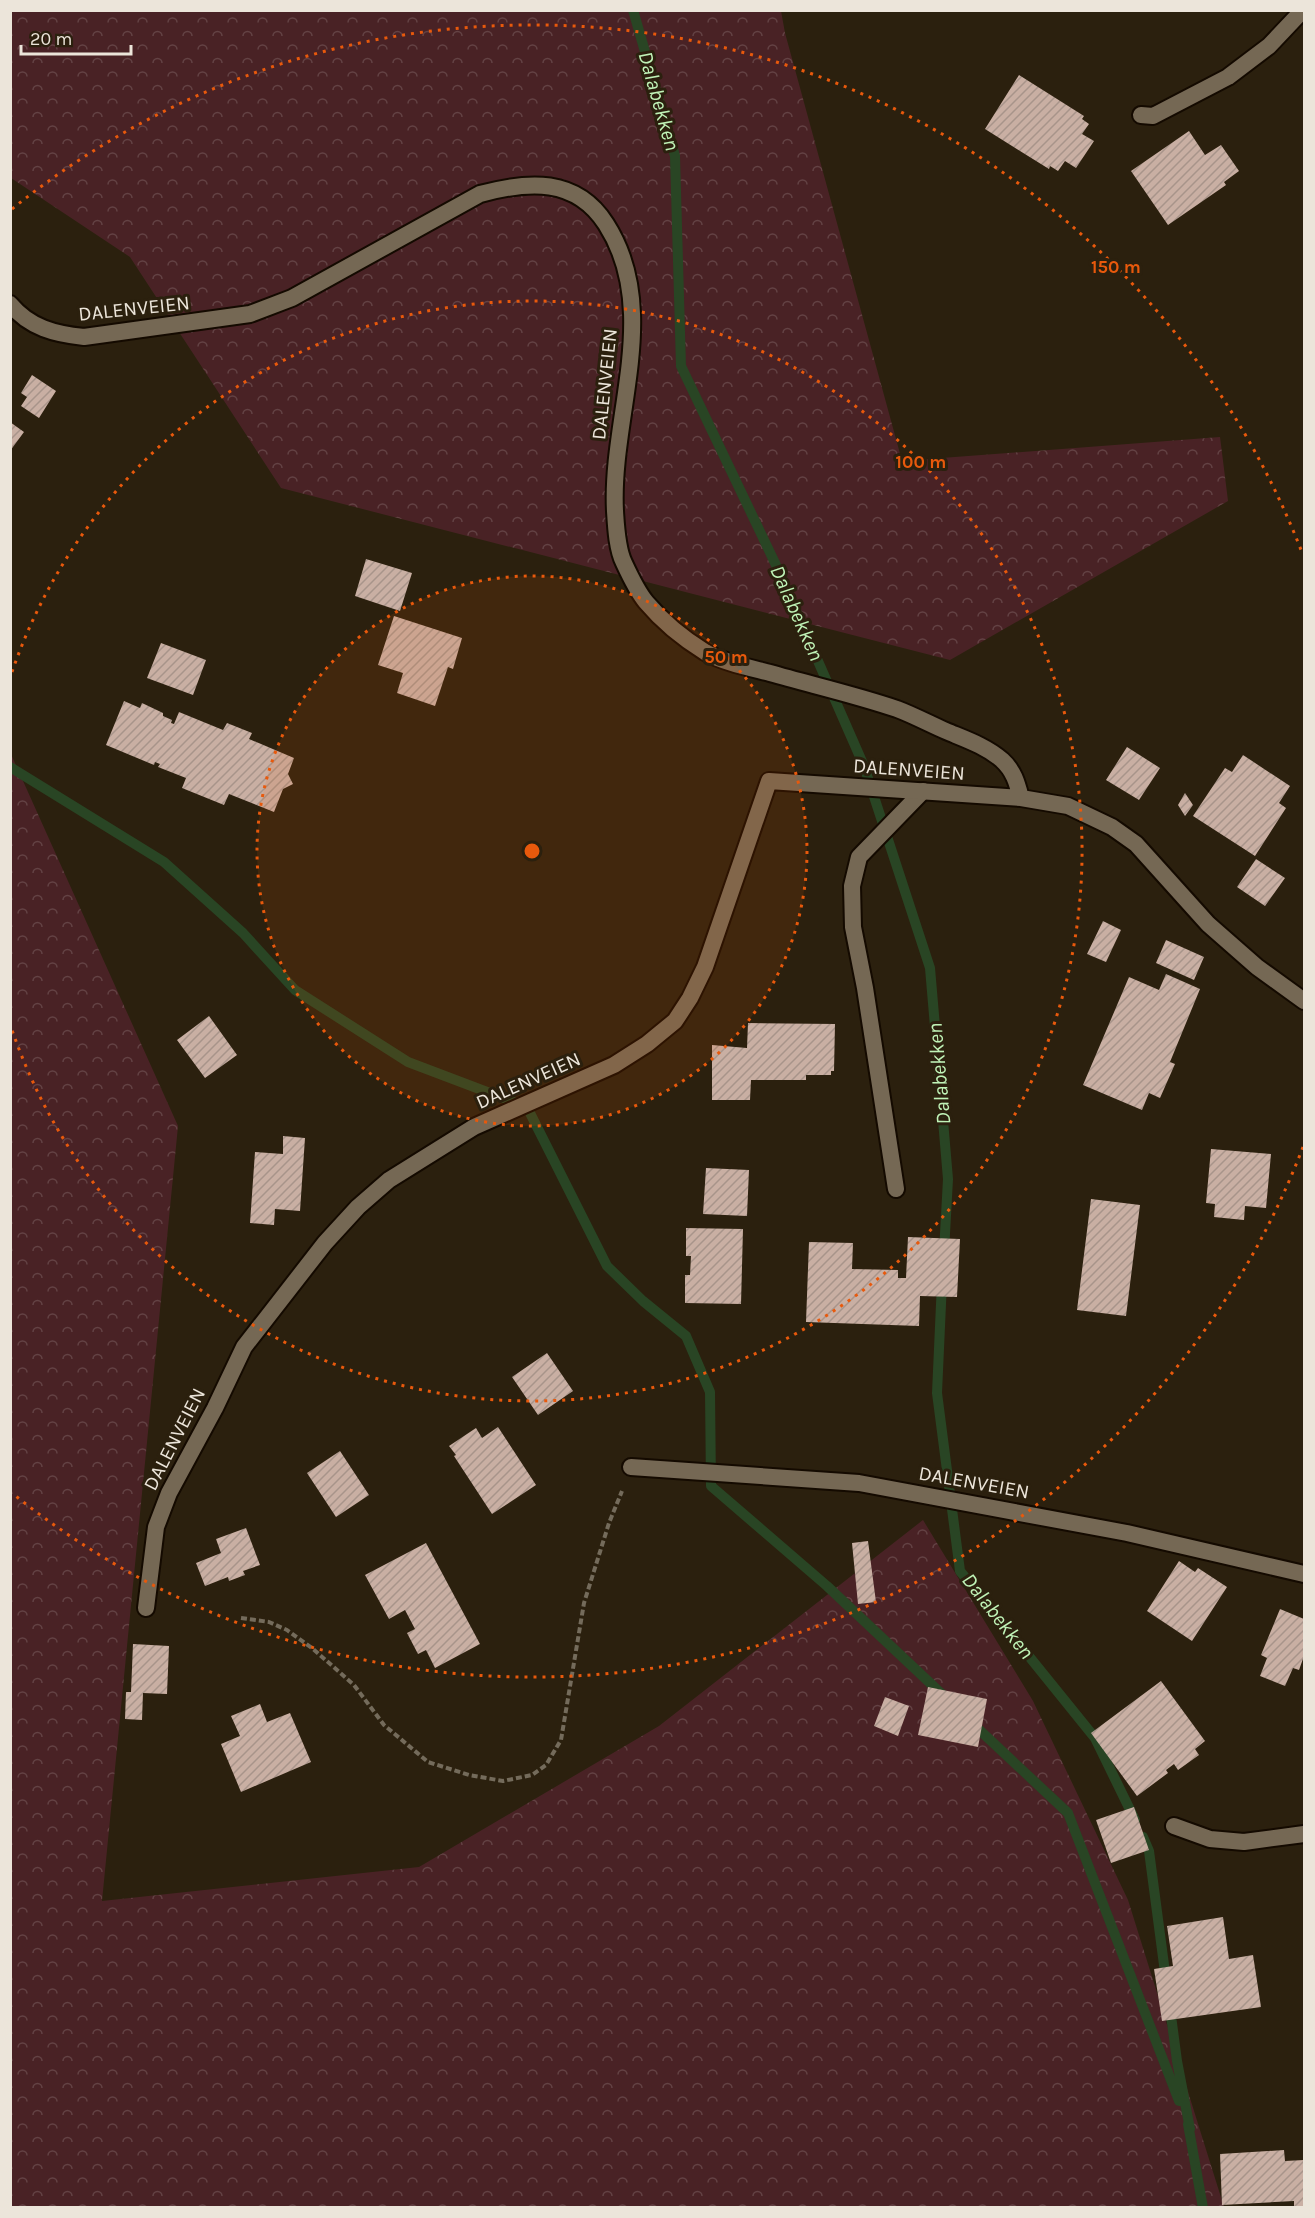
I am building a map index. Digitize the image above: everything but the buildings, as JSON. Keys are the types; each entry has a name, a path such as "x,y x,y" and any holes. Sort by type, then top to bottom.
{"street":[{"path":"1141,115 1154,116 1228,77 1269,46 1303,10"},
{"name":"DALENVEIEN","path":"14,315 59,335 84,337 250,314 292,298 480,194 511,186 546,185 575,195 596,208 613,234 626,267 632,316 631,356 614,483 616,527 623,560 645,600 669,624 707,653 750,668 897,709 976,744 1002,760 1016,777 1021,798"},
{"name":"DALENVEIEN","path":"146,1608 156,1527 169,1492 244,1347 325,1243 358,1207 389,1180 474,1127 614,1065 647,1044 675,1021 690,998 705,967 769,781 1021,798 1068,806 1112,827 1136,844 1208,924 1257,967 1305,1001"},
{"path":"896,1189 865,988 853,927 852,886 859,856 923,791"},
{"name":"DALENVEIEN","path":"631,1467 858,1483 1127,1533 1305,1574"},
{"path":"1174,1826 1210,1839 1244,1842 1305,1834"}],"path":[{"path":"241,1618 269,1622 287,1630 312,1648 354,1685 384,1725 428,1762 469,1775 503,1781 532,1774 546,1766 561,1740 584,1604 609,1523 631,1467"}],"green space":[{"path":"10,11 781,11 785,33 902,461 1220,437 1228,501 950,660 281,488 130,257 11,178"},
{"path":"10,752 178,1126 102,1901 419,1867 659,1726 923,1520 1033,1701 1128,1900 1224,2207 11,2207"}],"waterway":[{"name":"Dalabekken","path":"633,10 675,156 681,366 775,563 864,766 930,968 948,1179 944,1252"},
{"path":"10,767 164,862 243,933 295,990 408,1062 527,1107 607,1266 643,1301 686,1336 710,1392 711,1486 827,1586 946,1698"},
{"name":"Dalabekken","path":"942,1282 937,1393 960,1571 1095,1738 1135,1820"},
{"path":"972,1723 1068,1813 1179,2101"},
{"name":"Dalabekken","path":"1143,1837 1149,1851 1166,1980"},
{"name":"Dalabekken","path":"1170,2008 1190,2129"},
{"path":"1188,2124 1203,2208"}]}
